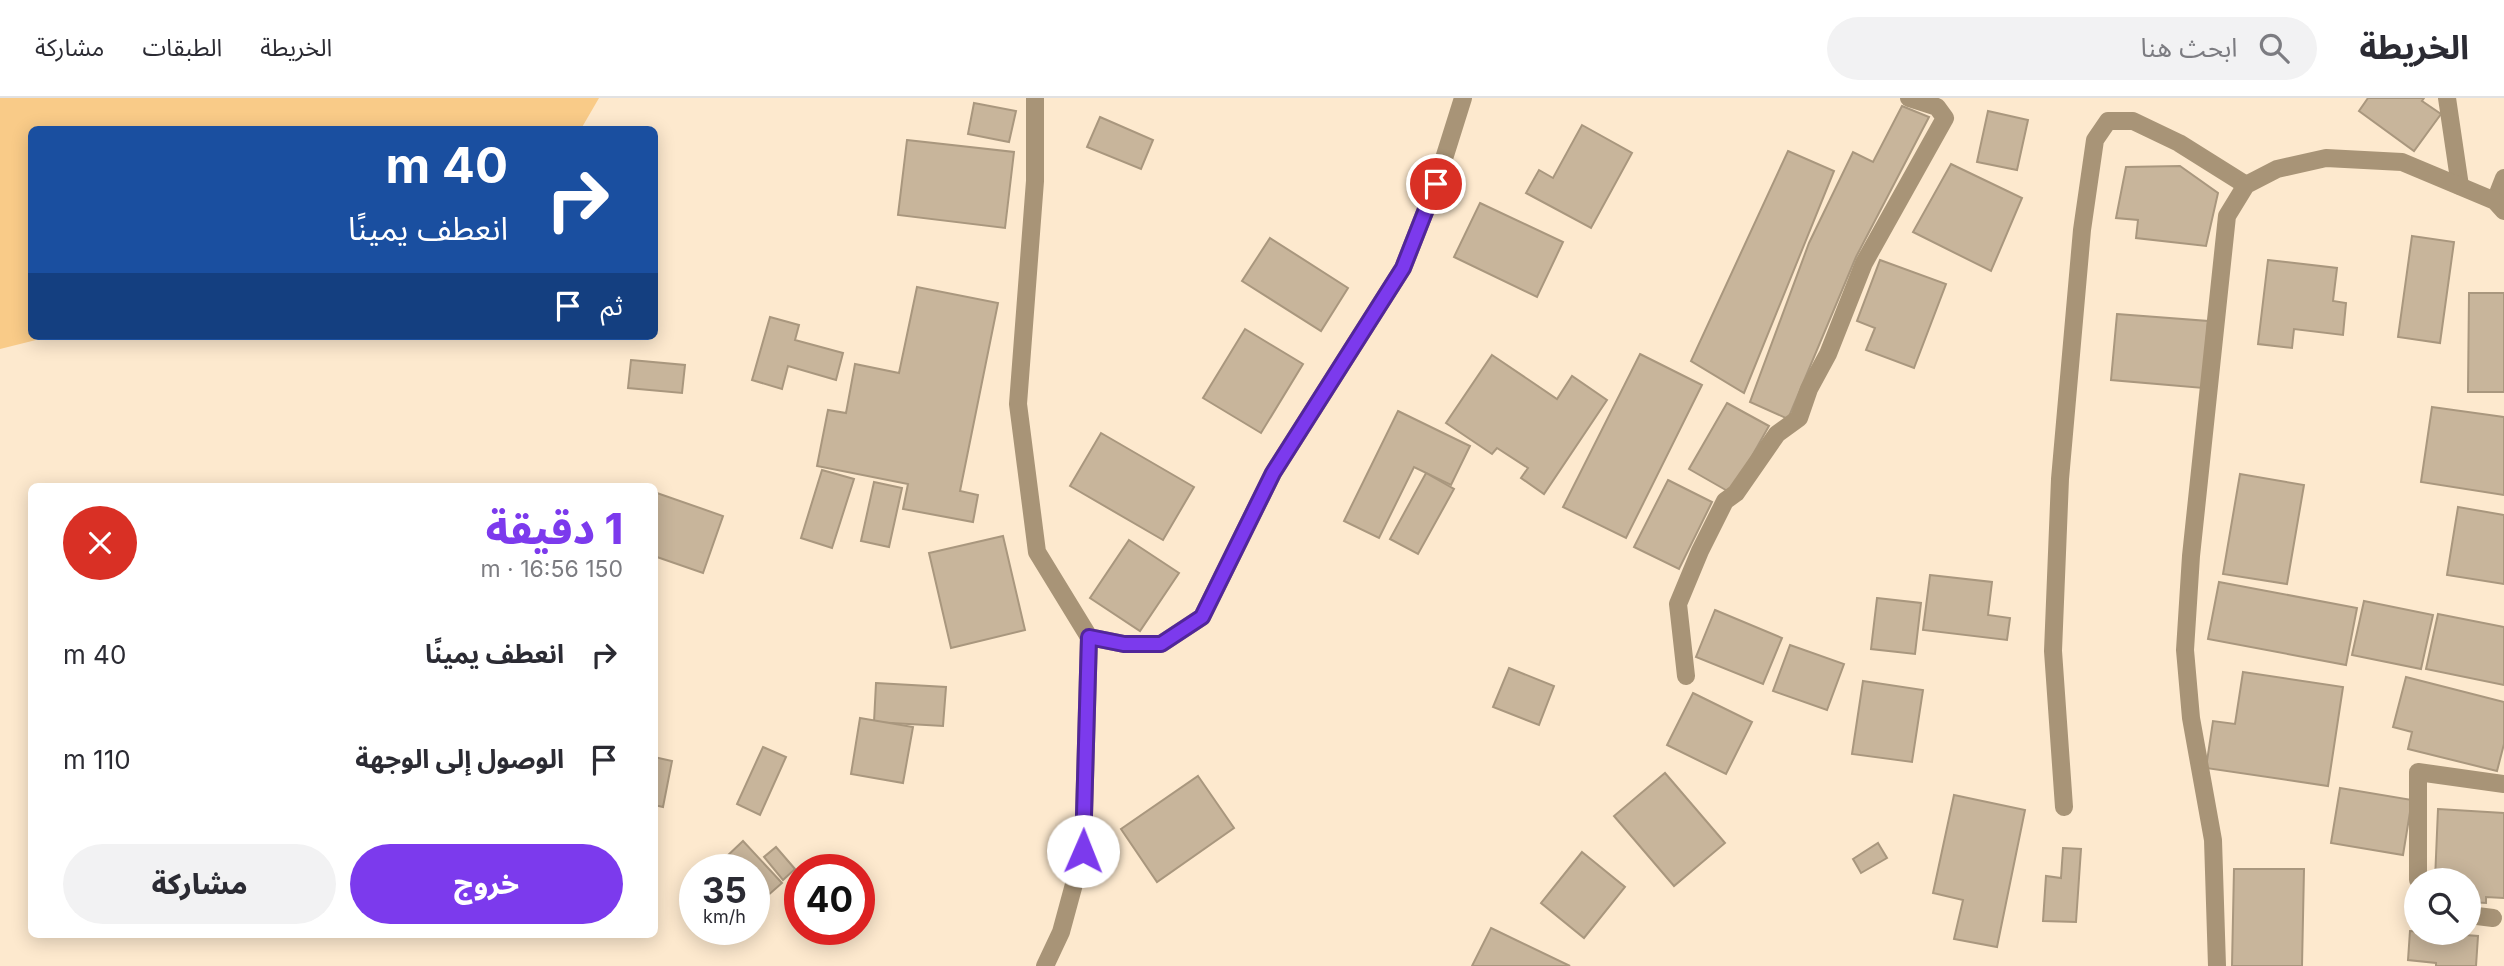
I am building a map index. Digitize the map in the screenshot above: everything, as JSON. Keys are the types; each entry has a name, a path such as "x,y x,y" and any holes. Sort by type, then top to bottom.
{"street":[{"path":"1035,98 1035,181 1018,404 1037,552 1089,637 1083,851 1061,932 1045,966"},
{"path":"1089,637 1124,644 1161,644 1202,617 1273,473 1403,268 1436,184 1463,98"},
{"path":"1686,676 1678,604 1700,551 1726,501 1736,493 1777,434 1799,418 1809,389 1828,354 1864,262 1945,118 1937,107 1909,98"},
{"path":"2447,98 2460,186"},
{"path":"2064,807 2053,651 2060,479 2082,230 2095,140 2108,121 2133,121 2179,143 2246,185"},
{"path":"2217,966 2213,840 2191,718 2185,650 2191,556 2227,216 2246,185 2277,169 2326,158 2402,162 2460,186 2499,206 2504,178"},
{"path":"2417,868 2418,772 2504,784"},
{"path":"2481,916 2493,918"}],"shaded area":[{"path":"0,98 599,98 583,126 28,126 28,340 36,340 0,349"}],"building":[{"path":"2368,98 2424,98 2422,101 2441,114 2414,151 2359,111"},
{"path":"974,103 1016,111 1009,142 968,134"},
{"path":"1902,106 1929,117 1856,257 1788,419 1750,402 1809,243 1853,152 1873,162"},
{"path":"1988,111 2028,120 2017,170 1977,162"},
{"path":"1100,117 1153,140 1141,169 1087,147"},
{"path":"1582,125 1632,153 1591,228 1526,193 1539,170 1553,178"},
{"path":"907,140 1014,152 1005,228 898,215"},
{"path":"1788,151 1834,171 1744,393 1691,361"},
{"path":"1951,164 2022,198 1991,271 1913,232"},
{"path":"2180,166 2218,193 2206,246 2136,238 2138,220 2116,218 2126,167"},
{"path":"1480,203 1563,242 1537,297 1454,257"},
{"path":"2412,236 2454,242 2440,343 2398,337"},
{"path":"1270,238 1348,288 1321,331 1242,281"},
{"path":"1880,260 1946,284 1914,368 1866,350 1875,328 1857,321"},
{"path":"2268,260 2337,268 2333,301 2346,303 2343,335 2294,329 2292,348 2258,344"},
{"path":"917,287 998,303 960,491 978,495 973,522 903,509 908,484 817,466 828,410 846,413 855,364 899,373"},
{"path":"2469,293 2504,293 2504,392 2468,392"},
{"path":"2117,314 2208,321 2203,388 2111,380"},
{"path":"770,317 799,325 795,340 843,353 836,380 788,366 782,389 752,380"},
{"path":"1245,329 1303,364 1261,433 1203,398"},
{"path":"1640,354 1702,385 1626,538 1563,507"},
{"path":"1492,355 1557,399 1572,376 1607,400 1544,494 1521,478 1528,468 1497,448 1492,454 1446,423"},
{"path":"631,360 685,365 682,393 628,388"},
{"path":"1727,403 1769,426 1731,493 1689,469"},
{"path":"2432,407 2504,417 2504,495 2421,482"},
{"path":"1398,411 1470,446 1451,485 1414,467 1379,538 1344,521"},
{"path":"1101,433 1194,487 1163,540 1070,486"},
{"path":"822,470 854,479 832,548 801,538"},
{"path":"1426,473 1454,489 1418,554 1390,539"},
{"path":"2240,474 2304,485 2287,584 2223,574"},
{"path":"1668,480 1712,502 1679,569 1634,547"},
{"path":"874,482 902,488 889,547 861,541"},
{"path":"658,493 723,516 703,573 658,557"},
{"path":"2458,507 2504,515 2504,584 2447,575"},
{"path":"1003,536 1025,630 951,648 929,553"},
{"path":"1129,540 1179,573 1140,631 1090,598"},
{"path":"1930,575 1992,582 1988,615 2010,618 2007,640 1923,630"},
{"path":"2219,582 2357,608 2346,665 2208,639"},
{"path":"1877,598 1921,603 1915,654 1871,649"},
{"path":"2364,601 2433,615 2421,669 2352,655"},
{"path":"1715,610 1782,638 1763,684 1696,657"},
{"path":"2438,614 2504,627 2504,685 2426,669"},
{"path":"1790,645 1844,664 1827,710 1773,691"},
{"path":"1509,668 1554,686 1539,725 1493,707"},
{"path":"2243,672 2343,687 2328,786 2206,768 2213,721 2235,724"},
{"path":"2406,677 2504,702 2504,744 2497,771 2408,749 2412,732 2393,727"},
{"path":"1863,681 1923,690 1912,762 1852,754"},
{"path":"876,683 946,687 943,726 874,722"},
{"path":"1693,693 1752,722 1726,774 1667,745"},
{"path":"860,718 913,727 903,783 851,774"},
{"path":"763,747 786,757 760,815 737,804"},
{"path":"658,758 672,761 663,807 658,806"},
{"path":"1665,773 1725,843 1674,886 1614,816"},
{"path":"1198,776 1234,828 1157,882 1121,829"},
{"path":"2340,788 2412,800 2403,855 2331,843"},
{"path":"1954,795 2025,810 1997,947 1954,939 1963,900 1933,893"},
{"path":"2438,809 2504,813 2504,898 2486,897 2486,903 2481,903 2481,868 2436,868"},
{"path":"743,841 755,854 729,854"},
{"path":"1878,843 1887,858 1861,873 1853,859"},
{"path":"776,847 784,856 783,880 770,864 770,854 768,854"},
{"path":"2063,848 2081,849 2076,922 2043,921 2046,876 2061,878"},
{"path":"1582,852 1625,887 1584,938 1541,903"},
{"path":"2234,869 2304,869 2302,966 2232,966"},
{"path":"770,870 782,883 770,894"},
{"path":"1491,928 1570,966 1472,966"},
{"path":"2409,945 2477,945 2476,966 2436,966 2436,963 2408,960"}],"route":[{"path":"1083,851 1089,637 1124,644 1161,644 1202,617 1273,473 1403,268 1436,184"}]}
